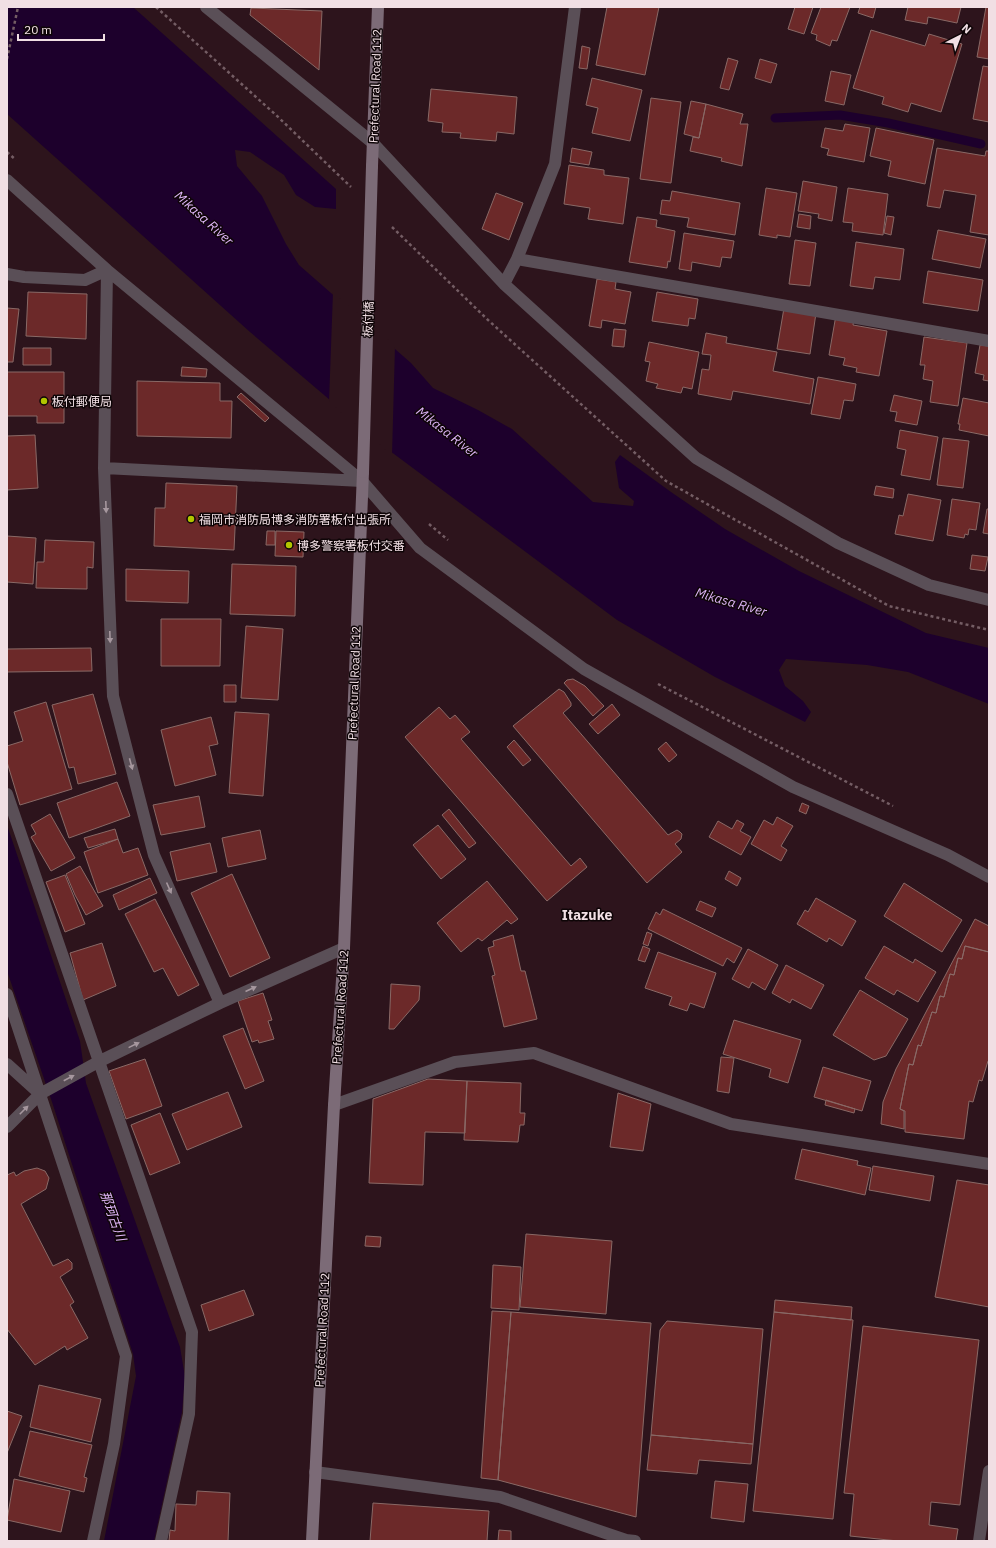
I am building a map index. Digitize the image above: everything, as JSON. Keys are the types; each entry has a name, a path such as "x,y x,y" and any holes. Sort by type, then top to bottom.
{"main road":[{"name":"Prefectural Road 112","path":"372,166 378,7"},
{"name":"板付橋","path":"362,476 372,166"},
{"name":"Prefectural Road 112","path":"312,1541 334,1105 344,948 362,476"}],"street":[{"path":"206,7 373,143 504,284 696,458 838,543 929,585 989,600"},
{"path":"504,284 518,259 555,164 575,7"},
{"path":"7,180 107,270 362,476 420,548 584,669 793,787 948,855 989,877"},
{"path":"518,259 989,341"},
{"path":"7,274 24,277 85,280 107,270"},
{"path":"107,270 104,468 113,696 154,855 220,1003"},
{"path":"104,468 362,476"},
{"path":"7,794 192,1332 189,1414 161,1541"},
{"path":"7,1127 40,1094 98,1062 220,1003 344,948"},
{"path":"7,994 126,1356 114,1444 94,1541"},
{"path":"334,1105 455,1062 534,1053 731,1124 989,1164"},
{"path":"7,1064 40,1094"},
{"path":"979,1541 989,1471"},
{"path":"315,1472 500,1497 626,1540 635,1541"}],"path":[{"path":"7,59 18,7"},
{"path":"7,152 19,163"},
{"path":"425,520 449,541"},
{"path":"652,681 898,808"}],"water":[{"name":"Mikasa River","path":"7,7 133,7 336,189 336,209 315,207 296,195 284,175 250,152 235,150 237,166 262,196 286,244 299,265 411,363 433,388 478,410 512,429 593,502 633,506 634,501 619,488 615,462 620,455 725,529 799,571 926,633 989,648 989,704 908,672 867,665 786,659 779,670 785,686 803,701 811,712 805,722 715,677 617,620 390,451 250,332 7,114"},
{"name":"那珂古川","path":"7,825 80,1041 86,1083 180,1347 185,1377 182,1412 154,1541 104,1541 136,1376 133,1354 52,1102 7,971"}],"pier":[{"path":"333,292 395,346 392,455 329,402"}],"building":[{"path":"607,7 659,7 645,75 596,65"},
{"path":"795,7 813,7 804,34 788,29"},
{"path":"821,7 850,7 837,41 832,40 830,46 816,40 817,35 811,33"},
{"path":"860,7 876,7 873,18 858,13"},
{"path":"908,7 961,7 957,23 928,17 927,24 905,20"},
{"path":"986,7 989,8 989,59 977,57"},
{"path":"251,8 322,11 319,70 250,15"},
{"path":"871,30 925,46 929,34 962,44 941,112 911,103 908,112 882,104 884,97 853,88"},
{"path":"582,46 590,48 587,69 579,68"},
{"path":"728,58 738,61 729,90 720,88"},
{"path":"760,59 777,64 771,83 755,78"},
{"path":"983,66 989,67 989,122 973,119"},
{"path":"831,71 851,75 844,105 825,101"},
{"path":"592,78 642,90 630,141 592,133 598,108 586,105"},
{"path":"431,89 517,97 514,134 497,132 496,141 460,138 461,133 442,132 443,123 428,121"},
{"path":"651,98 681,102 671,183 640,179"},
{"path":"691,101 706,104 699,138 684,134"},
{"path":"706,104 743,114 740,124 748,124 742,166 721,161 722,158 690,151 693,137 699,138"},
{"path":"845,124 870,128 864,162 827,155 829,149 821,147 825,128 843,131"},
{"path":"876,128 934,140 925,184 888,176 891,161 870,156"},
{"path":"572,148 592,152 589,165 570,162"},
{"path":"937,148 985,156 986,151 989,151 989,235 970,232 976,195 944,190 940,208 927,206"},
{"path":"569,165 604,170 604,175 629,178 623,224 588,219 590,208 564,204"},
{"path":"803,181 837,187 832,221 818,218 819,214 798,211"},
{"path":"766,188 797,193 790,237 777,235 777,238 759,235"},
{"path":"848,188 888,194 883,235 852,231 853,223 843,222"},
{"path":"672,191 740,203 735,235 687,227 689,218 660,214 662,200 670,201"},
{"path":"496,193 523,203 509,240 482,229"},
{"path":"799,214 811,216 810,229 797,227"},
{"path":"887,216 894,217 891,235 884,233"},
{"path":"637,217 657,220 656,227 675,231 670,262 668,261 667,268 629,262"},
{"path":"938,230 986,239 980,268 932,259"},
{"path":"684,233 734,241 731,258 722,257 720,267 692,262 691,271 679,269"},
{"path":"795,240 816,243 810,286 789,284"},
{"path":"856,242 904,249 900,280 875,277 873,289 850,286"},
{"path":"928,271 983,280 978,311 923,303"},
{"path":"597,279 616,282 615,289 631,292 625,324 602,320 601,328 589,326"},
{"path":"28,292 87,294 86,339 26,336"},
{"path":"657,292 698,299 695,319 689,318 688,326 652,321"},
{"path":"7,308 19,309 13,362 7,362"},
{"path":"784,308 816,313 810,354 777,349"},
{"path":"836,315 854,318 853,325 887,331 879,376 856,372 857,368 843,365 845,358 829,355"},
{"path":"614,329 626,330 624,347 612,346"},
{"path":"706,333 727,337 726,343 777,352 773,371 814,379 810,404 733,391 731,400 698,394 702,369 709,370 711,355 702,354"},
{"path":"924,337 967,343 958,406 930,402 933,381 923,379 925,365 920,365"},
{"path":"649,342 699,352 692,389 683,387 681,393 656,388 658,384 646,381 650,362 645,361"},
{"path":"980,345 989,346 989,381 983,380 984,375 975,373"},
{"path":"23,348 51,348 51,365 23,365"},
{"path":"182,367 207,369 206,377 181,376"},
{"path":"7,372 64,372 64,423 37,423 37,416 7,416"},
{"path":"818,377 856,384 853,401 844,400 840,419 811,414"},
{"path":"137,381 220,383 220,401 232,401 231,438 137,436"},
{"path":"241,393 269,418 265,422 237,397"},
{"path":"894,395 922,401 917,425 895,421 897,412 890,411"},
{"path":"963,398 989,403 989,436 959,430 960,424 958,424"},
{"path":"900,430 938,437 930,480 901,475 906,450 897,448"},
{"path":"35,435 38,488 7,490 7,436"},
{"path":"943,438 969,441 963,488 937,485"},
{"path":"166,483 237,486 234,550 154,546 155,508 165,508"},
{"path":"876,486 894,489 893,498 874,495"},
{"path":"908,494 941,500 933,541 895,534 899,515 903,516"},
{"path":"952,499 980,503 976,530 969,529 968,535 965,534 964,538 947,535"},
{"path":"987,509 989,509 989,534 983,533"},
{"path":"267,531 275,531 275,545 266,545"},
{"path":"276,531 304,532 303,557 275,556"},
{"path":"7,536 36,538 33,584 7,582"},
{"path":"45,540 94,542 93,568 87,567 87,589 36,588 37,562 44,562"},
{"path":"972,555 988,557 985,571 970,569"},
{"path":"232,564 296,566 295,616 230,614"},
{"path":"126,569 189,571 188,603 126,601"},
{"path":"161,619 221,619 220,666 161,666"},
{"path":"246,626 283,629 278,700 241,698"},
{"path":"91,648 92,671 7,672 7,649"},
{"path":"573,679 585,686 604,706 593,716 564,683 567,680"},
{"path":"224,685 236,685 236,702 224,702"},
{"path":"559,689 564,692 571,703 571,706 563,713 668,835 677,830 682,834 681,839 675,844 682,852 647,883 513,726"},
{"path":"93,694 116,774 78,784 74,767 69,768 52,705"},
{"path":"46,702 72,789 20,805 7,762 7,746 23,741 14,712"},
{"path":"612,704 620,715 598,734 589,724"},
{"path":"439,707 450,719 455,715 470,732 461,739 571,866 580,858 587,867 547,901 405,737"},
{"path":"235,712 269,714 263,796 229,793"},
{"path":"211,717 218,744 209,746 216,775 175,786 161,730"},
{"path":"514,740 531,760 523,766 507,747"},
{"path":"666,742 677,755 669,762 658,749"},
{"path":"117,782 130,816 69,838 57,803"},
{"path":"199,796 205,827 161,835 153,805"},
{"path":"802,803 809,806 806,814 799,811"},
{"path":"449,809 476,843 469,848 442,815"},
{"path":"50,814 75,858 51,871 31,837 36,834 31,825"},
{"path":"777,817 793,826 781,846 787,850 781,861 751,844 764,820 773,825"},
{"path":"737,820 744,824 740,831 751,837 741,855 709,837 718,821 732,829"},
{"path":"438,825 466,859 441,879 413,845"},
{"path":"115,829 118,839 88,848 84,838"},
{"path":"260,830 266,859 228,867 222,838"},
{"path":"118,839 123,853 138,848 148,875 98,893 84,852"},
{"path":"210,843 217,872 177,881 170,852"},
{"path":"80,866 103,906 86,915 66,874"},
{"path":"729,871 741,878 737,886 725,879"},
{"path":"232,874 270,958 230,977 191,893"},
{"path":"65,875 85,924 65,932 46,882"},
{"path":"150,878 157,893 119,910 113,895"},
{"path":"487,881 518,919 511,924 507,920 482,941 478,938 461,952 437,923"},
{"path":"904,883 962,920 942,952 884,916"},
{"path":"816,898 856,921 842,946 829,938 827,942 797,924 805,910 808,912"},
{"path":"155,899 199,985 178,996 163,968 154,972 125,914"},
{"path":"700,901 716,908 712,917 696,910"},
{"path":"663,909 742,948 734,963 727,958 723,966 648,929 656,912 660,915"},
{"path":"975,919 989,926 989,952 965,946 962,959 958,958 954,975 950,974 944,997 940,996 936,1013 932,1012 921,1046 918,1045 913,1065 909,1064 900,1109 904,1111 904,1129 881,1124 883,1102 896,1069"},
{"path":"647,932 652,934 648,946 643,944"},
{"path":"513,935 521,971 525,971 537,1019 504,1027 492,976 495,975 488,948 494,946 493,941"},
{"path":"102,943 116,986 83,1000 70,953"},
{"path":"643,946 650,949 645,962 638,960"},
{"path":"884,946 913,963 915,959 936,972 918,1002 897,990 894,995 865,978"},
{"path":"965,946 989,952 989,1061 982,1081 979,1080 973,1102 969,1101 964,1139 905,1132 905,1111 900,1109 909,1064 913,1065 918,1045 921,1046 932,1012 936,1013 940,996 944,997 950,974 954,975 958,958 962,959"},
{"path":"748,949 778,965 765,990 752,982 749,988 732,979"},
{"path":"658,952 716,973 704,1008 690,1003 687,1011 669,1005 672,997 645,988"},
{"path":"786,965 824,985 811,1009 792,999 790,1003 772,993"},
{"path":"391,984 420,986 419,1000 394,1029 389,1029"},
{"path":"860,990 908,1019 886,1056 874,1060 833,1035"},
{"path":"263,993 272,1020 268,1021 274,1039 259,1043 258,1040 252,1042 238,1001"},
{"path":"734,1020 801,1040 788,1083 769,1077 771,1069 723,1054"},
{"path":"243,1028 264,1081 245,1089 223,1036"},
{"path":"721,1057 734,1058 729,1093 717,1091"},
{"path":"145,1059 162,1106 126,1119 109,1071"},
{"path":"823,1067 871,1081 862,1111 814,1097"},
{"path":"428,1079 467,1081 465,1133 425,1132 423,1185 369,1183 373,1099"},
{"path":"467,1081 521,1083 520,1113 525,1113 524,1125 520,1125 518,1142 464,1140"},
{"path":"228,1092 242,1127 187,1150 172,1114"},
{"path":"618,1093 651,1104 643,1151 610,1147"},
{"path":"826,1100 855,1109 854,1113 825,1105"},
{"path":"160,1113 180,1163 150,1175 131,1125"},
{"path":"802,1149 858,1161 857,1165 871,1168 865,1195 795,1179"},
{"path":"873,1166 934,1176 930,1201 869,1190"},
{"path":"37,1168 45,1171 49,1178 46,1189 21,1204 53,1266 68,1259 72,1263 72,1269 60,1277 74,1302 70,1305 88,1338 67,1350 65,1346 35,1365 7,1329 7,1175 14,1172 16,1176 24,1171"},
{"path":"957,1180 989,1185 989,1307 935,1297"},
{"path":"526,1234 612,1241 606,1314 520,1307"},
{"path":"366,1236 381,1237 380,1247 365,1246"},
{"path":"493,1265 521,1267 519,1310 491,1308"},
{"path":"244,1290 254,1315 209,1331 201,1305"},
{"path":"775,1300 852,1307 851,1320 774,1312"},
{"path":"492,1311 511,1312 498,1480 481,1478"},
{"path":"511,1312 651,1323 636,1517 498,1480"},
{"path":"774,1312 853,1320 833,1519 753,1511"},
{"path":"667,1321 763,1329 753,1444 651,1435 660,1330"},
{"path":"863,1326 979,1340 960,1505 931,1502 929,1525 958,1529 956,1541 898,1541 850,1536 854,1494 844,1493"},
{"path":"39,1385 101,1399 91,1442 30,1427"},
{"path":"7,1411 22,1416 7,1453"},
{"path":"30,1431 92,1445 84,1477 87,1478 84,1492 19,1476"},
{"path":"651,1435 753,1444 751,1464 699,1460 697,1474 647,1470"},
{"path":"14,1479 70,1491 61,1532 7,1520"},
{"path":"715,1481 748,1484 744,1522 711,1518"},
{"path":"197,1491 230,1493 228,1541 169,1541 170,1530 175,1531 176,1504 196,1505"},
{"path":"373,1503 489,1511 487,1541 370,1541"},
{"path":"499,1530 511,1531 511,1541 498,1541"}],"waterway":[{"path":"775,118 840,115 888,123 981,144"}],"place":[{"name":"板付郵便局","path":"44,401"},
{"name":"福岡市消防局博多消防署板付出張所","path":"191,519"},
{"name":"博多警察署板付交番","path":"289,545"}],"district":[{"name":"Itazuke","path":"587,915"}]}
